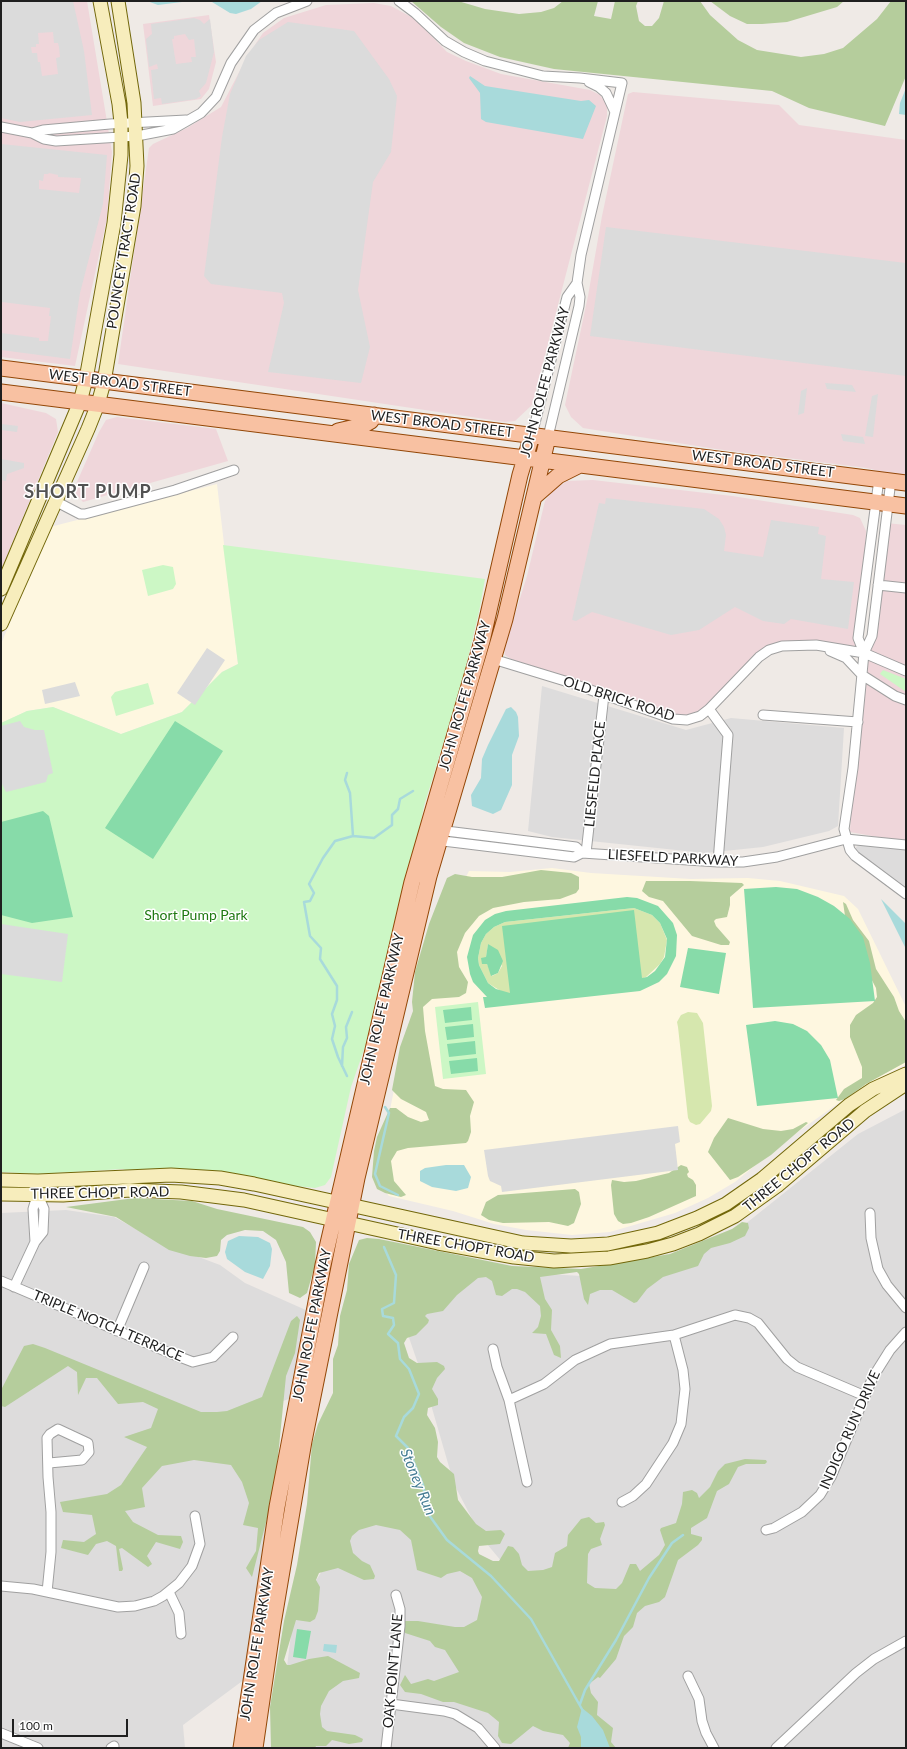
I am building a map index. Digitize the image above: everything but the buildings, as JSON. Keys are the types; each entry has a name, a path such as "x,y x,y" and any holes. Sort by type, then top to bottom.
{"main road":[{"name":"POUNCEY TRACT ROAD","path":"1,589 80,402 86,379 114,223 122,137 119,104 100,1"},
{"name":"POUNCEY TRACT ROAD","path":"1,624 98,404 104,382 135,194 136,122 118,1"},
{"name":"WEST BROAD STREET","path":"1,368 892,481"},
{"name":"WEST BROAD STREET","path":"1,392 543,459 906,506"},
{"path":"331,433 348,427 364,424 371,421 374,415"},
{"name":"JOHN ROLFE PARKWAY","path":"241,1748 277,1507 302,1374 345,1204 425,833 460,720 482,641 525,457 532,435"},
{"name":"JOHN ROLFE PARKWAY","path":"345,1204 372,1113 440,835 505,619 548,437"},
{"path":"534,497 558,476 580,465"},
{"name":"THREE CHOPT ROAD","path":"1,1180 38,1181 136,1175 213,1177 254,1184 523,1243 571,1246 608,1244 638,1238 680,1225 726,1204 762,1179 849,1105 873,1089 906,1074"},
{"name":"THREE CHOPT ROAD","path":"1,1194 63,1195 130,1190 181,1192 244,1200 460,1248 535,1260 578,1260 626,1256 700,1234 749,1207 777,1186 865,1111 906,1084"},
{"name":"JOHN ROLFE PARKWAY","path":"256,1748 290,1519 327,1322 341,1221"}],"street":[{"path":"1,127 56,141 137,136 165,132 201,113 216,97 231,63 254,30 276,14 307,1"},
{"path":"399,1 415,13 445,41 464,52 485,61 532,74 580,78 599,87 606,93 615,112"},
{"name":"JOHN ROLFE PARKWAY","path":"548,437 580,297 577,283 586,235 622,84 580,78"},
{"path":"32,134 43,130 190,119"},
{"name":"JOHN ROLFE PARKWAY","path":"532,435 567,297 577,283"},
{"path":"56,501 80,514 85,514 175,490 234,470"},
{"path":"864,653 858,638 882,503 892,481"},
{"path":"892,481 882,503 878,585 872,636 864,653 853,768 844,829 850,850 855,856 906,894"},
{"path":"878,585 906,588"},
{"name":"OLD BRICK ROAD","path":"493,659 673,719 687,720 700,716 709,709 759,657 769,650 782,646 816,645 864,653 906,671"},
{"name":"OLD BRICK ROAD","path":"816,645 846,658 862,675 895,696 906,700"},
{"name":"LIESFELD PLACE","path":"584,853 604,695"},
{"path":"709,709 728,735 718,862"},
{"path":"763,714 858,722"},
{"name":"LIESFELD PARKWAY","path":"425,833 574,857 584,853 718,862 743,862 778,857 846,839 906,845"},
{"path":"14,1287 35,1242 33,1209 38,1195 38,1181"},
{"path":"870,1213 873,1249 878,1269 890,1290 906,1308"},
{"path":"117,1331 144,1267"},
{"name":"TRIPLE NOTCH TERRACE","path":"1,1281 193,1362 214,1357 233,1338"},
{"path":"508,1400 544,1384 575,1360 593,1350 610,1344 674,1335 729,1316 749,1318 758,1323 787,1359 797,1367 865,1396"},
{"name":"INDIGO RUN DRIVE","path":"766,1530 774,1528 802,1512 820,1495 831,1477 865,1396 880,1365 906,1332"},
{"path":"622,1502 633,1496 646,1484 671,1448 681,1424 685,1389 683,1370 674,1335"},
{"path":"493,1349 496,1367 508,1400 527,1482"},
{"path":"47,1592 51,1552 51,1512 47,1438 58,1429 88,1443 89,1452 82,1460 49,1462"},
{"path":"1,1586 47,1592 98,1604 127,1607 154,1601 169,1592 188,1572 196,1558 200,1539 195,1516"},
{"path":"169,1592 179,1613 181,1634"},
{"name":"OAK POINT LANE","path":"386,1748 400,1626 400,1609 396,1595"},
{"path":"776,1748 856,1673 874,1659 906,1641"},
{"path":"688,1676 698,1699 706,1733 714,1748"},
{"path":"391,1704 444,1711 455,1714 478,1728 495,1748"},
{"path":"1,1733 38,1748"}],"shaded area":[{"path":"1,1 87,1 112,152 107,218 75,366 1,357"},
{"path":"1,1 73,1 84,51 92,115 20,122 1,118","holes":["53,32 54,43 58,43 59,47 60,57 56,58 58,74 42,76 37,53 32,53 31,47 36,47 36,44 39,44 38,33"]},
{"path":"374,3 391,6 415,19 447,52 466,61 501,74 590,90 600,95 607,104 607,116 532,405 515,421 505,422 118,364 149,148 153,144 187,128 221,107 248,55 263,33 284,18 326,5"},
{"path":"209,15 216,62 209,89 201,99 153,106 143,24"},
{"path":"194,18 200,20 204,24 210,19 214,52 206,83 199,91 201,96 196,99 162,104 161,98 154,99 151,70 158,69 157,64 149,67 146,39 152,34 151,24","holes":["185,34 189,40 194,39 196,57 191,57 192,62 176,64 172,39 174,39 174,36"]},
{"path":"288,22 354,31 389,79 397,96 391,152 373,182 358,290 370,347 361,383 268,372 284,303 282,293 211,284 204,276 222,137 230,94 246,56 259,40"},
{"path":"633,92 779,105 799,125 906,140 906,478 867,468 716,449 583,428 571,417 565,405 588,296 602,216 628,94"},
{"path":"1,144 107,155 103,204 80,293 70,359 1,350 1,333 39,338 39,341 48,341 51,316 49,316 50,308 2,302 1,308","holes":["49,173 58,175 58,177 81,178 79,193 39,189 39,180 43,181 44,174"]},
{"path":"606,227 906,263 906,376 590,336"},
{"path":"825,383 852,385 856,392 827,389"},
{"path":"807,388 804,413 798,415 801,391"},
{"path":"878,394 873,437 865,436 872,396"},
{"path":"1,403 46,413 56,419 58,432 1,570"},
{"path":"117,417 216,429 228,461 83,502 73,491 99,432 106,420"},
{"path":"1,424 18,426 17,432 1,430"},
{"path":"841,434 863,437 865,444 843,441"},
{"path":"1,459 24,463 24,468 7,474 6,481 1,480"},
{"path":"593,480 732,496 853,515 860,518 866,531 864,589 858,638 864,652 872,636 886,523 906,525 906,842 850,832 853,768 864,653 816,645 769,650 709,709 687,720 565,681 511,659 505,655 504,649 527,576 545,501 552,491 567,481"},
{"path":"217,484 238,664 222,672 182,712 121,734 53,707 27,711 1,723 1,644 50,527"},
{"path":"606,498 704,509 719,519 724,527 726,535 724,551 763,557 771,520 819,527 818,534 826,536 821,579 854,582 848,629 791,619 784,624 763,621 735,607 699,630 671,635 592,612 576,621 572,620 599,503 605,504"},
{"path":"207,648 225,660 195,705 177,693"},
{"path":"75,682 80,696 45,704 42,690"},
{"path":"542,686 686,730 731,718 844,728 838,826 829,831 763,847 705,853 552,837 528,831"},
{"path":"20,721 24,727 35,730 44,730 53,773 48,775 46,782 6,792 1,782 1,726"},
{"path":"860,845 906,848 906,894 856,851 856,847"},
{"path":"552,868 591,873 691,879 748,878 780,881 844,896 858,909 906,1007 906,1064 857,1090 785,1141 735,1182 708,1198 675,1213 610,1232 572,1235 526,1230 494,1224 453,1211 389,1196 376,1179 399,1065 456,897 469,871 510,872"},
{"path":"1,924 68,934 62,982 1,974"},
{"path":"906,1109 906,1748 603,1748 517,1580 482,1538 454,1484 425,1384 405,1326 485,1270 581,1276 674,1254 739,1229 858,1134"},
{"path":"678,1126 680,1142 675,1144 678,1170 502,1192 501,1186 490,1181 488,1176 484,1150"},
{"path":"66,1210 114,1217 164,1244 220,1265 245,1283 308,1311 292,1398 216,1423 279,1471 245,1679 183,1725 185,1748 1,1748 1,1213"},
{"path":"357,1514 415,1517 507,1600 577,1748 277,1748 293,1618"}],"green space":[{"path":"411,1 458,1 485,9 519,14 541,12 554,8 563,1 598,1 594,16 611,19 615,1 638,1 636,6 639,21 645,26 652,26 659,18 664,1 700,1 710,15 738,40 757,50 801,57 824,54 843,48 877,19 891,1 906,1 906,76 885,126 809,108 772,91 554,69 500,57 464,43 441,27"},
{"path":"710,1 844,1 837,7 787,22 747,24 730,16"},
{"name":"Short Pump Park","path":"223,545 485,579 479,612 463,679 424,806 418,837 404,882 367,1041 351,1087 331,1177 325,1185 315,1188 220,1178 136,1175 123,1169 38,1174 1,1172 1,723 27,711 53,707 121,734 182,712 222,672 238,664"},
{"path":"163,565 173,567 176,584 173,589 148,596 142,570"},
{"path":"883,670 906,679 906,692 880,674"},
{"path":"148,683 154,704 116,716 111,697 115,692"},
{"path":"175,721 223,751 153,859 105,828"},
{"path":"43,811 49,816 73,917 32,923 1,915 1,822"},
{"path":"541,870 571,873 579,877 579,889 576,893 560,899 524,902 493,908 479,916 465,933 457,952 459,967 468,982 466,993 459,997 432,999 423,1007 425,1031 435,1086 443,1089 466,1090 474,1102 470,1116 471,1132 468,1141 466,1143 408,1148 397,1151 391,1161 394,1181 406,1195 401,1197 385,1193 377,1189 372,1177 374,1151 377,1137 390,1108 396,1108 408,1117 421,1122 429,1120 426,1112 401,1099 392,1090 400,1047 413,1011 412,1002 415,972 429,924 447,878 455,874 472,877 502,877"},
{"path":"646,881 742,883 744,885 730,897 727,917 716,919 714,921 716,926 730,942 729,945 721,945 692,936 663,901 649,897 642,891"},
{"path":"776,887 797,889 818,897 834,906 850,919 863,937 870,963 875,1001 753,1008 744,889"},
{"path":"627,897 637,898 658,906 673,923 677,935 676,956 667,974 659,982 640,991 485,1008 483,997 487,997 473,982 467,957 473,935 485,920 495,914 506,911","holes":["634,908 652,915 660,923 667,939 665,957 655,971 647,977 642,978 634,910 502,926 510,993 496,989 488,983 479,965 478,958 481,943 486,934 494,927 505,922"]},
{"path":"843,902 846,904 853,920 869,941 876,969 894,997 899,1011 906,1022 906,1062 866,1084 845,1099 839,1101 836,1100 844,1089 862,1078 862,1067 850,1037 850,1025 856,1015 873,1003 877,997 876,988 865,967 845,916"},
{"path":"634,908 652,915 660,923 667,940 664,957 660,964 646,977 638,980 518,993 504,993 488,983 479,965 478,958 481,943 486,934 494,927 505,922","holes":["488,944 502,966 498,973 492,976 487,964 482,964 482,958 486,958"]},
{"path":"488,944 498,950 503,961 498,973 491,976 487,964 482,964 481,958 486,957"},
{"path":"688,948 726,953 719,994 680,987"},
{"path":"478,1002 486,1074 443,1079 435,1007"},
{"path":"471,1007 472,1020 445,1023 443,1010"},
{"path":"688,1012 697,1013 703,1023 712,1106 711,1111 700,1124 696,1125 690,1122 688,1118 677,1022 681,1015"},
{"path":"775,1021 793,1024 807,1031 821,1045 830,1060 838,1098 757,1106 746,1025"},
{"path":"473,1024 474,1037 447,1040 445,1027"},
{"path":"475,1041 476,1054 449,1057 447,1044"},
{"path":"477,1058 478,1071 451,1074 449,1061"},
{"path":"728,1118 763,1129 781,1131 793,1129 806,1122 808,1123 771,1155 738,1177 730,1180 708,1152 714,1138"},
{"path":"681,1165 687,1167 689,1172 687,1174 688,1177 693,1180 696,1185 696,1196 649,1217 631,1223 623,1224 618,1221 614,1214 611,1185 612,1180 624,1182 636,1181 669,1173"},
{"path":"575,1189 579,1192 581,1204 574,1223 568,1226 549,1222 503,1223 489,1220 481,1215 486,1202 498,1195"},
{"path":"135,1198 192,1201 217,1209 303,1227 310,1232 316,1242 315,1265 307,1293 300,1298 289,1293 286,1262 276,1240 263,1231 245,1230 227,1235 221,1240 220,1251 217,1256 206,1258 190,1256 169,1250 116,1217 66,1207"},
{"path":"742,1222 748,1223 749,1228 745,1236 730,1243 711,1248 704,1254 698,1266 663,1277 647,1289 637,1302 634,1303 612,1290 600,1290 590,1294 588,1305 584,1299 579,1274 577,1272 540,1277 545,1299 552,1310 551,1330 560,1346 561,1358 554,1355 546,1334 532,1333 538,1327 541,1316 540,1306 525,1292 517,1289 512,1289 502,1296 496,1295 492,1281 486,1277 478,1278 457,1295 443,1311 427,1314 425,1316 429,1320 428,1323 416,1335 407,1338 404,1343 409,1358 417,1363 437,1362 444,1366 445,1369 437,1378 432,1389 438,1399 438,1405 428,1408 427,1415 435,1428 438,1442 437,1457 440,1462 454,1474 458,1500 476,1524 486,1531 501,1530 505,1534 500,1544 479,1546 479,1554 493,1561 499,1561 508,1546 513,1547 519,1554 522,1565 528,1571 543,1570 552,1567 555,1553 567,1546 568,1535 581,1519 589,1517 596,1523 604,1522 605,1525 600,1539 602,1545 591,1549 588,1554 587,1583 595,1588 616,1589 622,1583 630,1564 636,1564 640,1571 659,1555 665,1545 660,1530 661,1528 676,1523 682,1504 683,1492 692,1490 697,1493 699,1498 710,1487 718,1471 725,1464 745,1459 766,1460 767,1462 765,1464 746,1464 738,1467 729,1484 717,1491 707,1518 691,1528 691,1534 702,1537 702,1540 698,1545 678,1560 665,1597 659,1602 645,1606 637,1613 633,1627 624,1636 616,1659 600,1678 598,1677 589,1684 591,1693 598,1702 597,1715 613,1728 611,1742 616,1748 568,1748 570,1743 563,1735 543,1731 533,1726 511,1744 502,1743 498,1736 499,1722 488,1713 454,1702 443,1702 421,1694 405,1692 400,1685 405,1675 411,1684 428,1679 434,1681 459,1672 445,1650 435,1647 430,1641 405,1633 405,1621 418,1621 464,1627 477,1620 482,1597 472,1578 460,1571 447,1574 441,1578 417,1570 411,1540 400,1530 376,1525 359,1530 352,1536 350,1541 353,1553 362,1561 370,1565 375,1576 374,1579 364,1580 338,1568 319,1573 316,1580 320,1587 318,1611 315,1619 310,1622 296,1620 284,1660 287,1665 290,1665 309,1659 328,1656 360,1673 359,1678 343,1681 329,1691 321,1706 320,1714 322,1727 327,1731 355,1735 363,1739 362,1742 349,1744 332,1740 326,1746 316,1746 315,1748 271,1748 270,1707 284,1621 297,1565 307,1504 312,1444 318,1424 333,1393 333,1359 338,1345 340,1316 347,1290 349,1264 359,1240 367,1238 379,1239 512,1266 581,1269 670,1254 732,1229"},
{"path":"297,1316 300,1320 295,1353 286,1376 275,1487 252,1577 246,1568 256,1551 258,1528 243,1525 249,1503 242,1482 231,1465 194,1460 162,1466 142,1488 145,1507 125,1511 133,1522 158,1535 181,1536 183,1542 180,1549 156,1542 147,1556 152,1564 148,1567 122,1548 119,1549 123,1569 122,1571 119,1571 116,1546 107,1541 96,1544 88,1555 61,1548 63,1540 84,1542 96,1534 92,1515 63,1512 60,1502 107,1494 121,1485 147,1447 124,1437 151,1428 158,1409 143,1402 118,1404 97,1378 86,1378 78,1395 77,1372 68,1366 5,1407 1,1406 1,1390 24,1346 33,1344 45,1348 201,1412 227,1411 262,1397 291,1321"},
{"path":"297,1629 311,1631 306,1659 293,1657"}],"water":[{"path":"147,1 190,1 158,5"},
{"path":"200,1 262,1 251,9 236,14 230,13 212,2"},
{"path":"470,76 485,86 581,101 589,100 596,106 583,139 486,122 481,119 480,93 469,78"},
{"path":"906,88 906,115 899,114 900,103"},
{"path":"511,707 516,712 518,717 519,736 512,755 512,785 501,810 493,814 472,806 471,795 481,778 482,759 488,745 506,709"},
{"path":"881,899 906,924 906,949"},
{"path":"446,1165 464,1165 471,1177 468,1188 456,1191 432,1187 420,1181 420,1171 425,1168"},
{"path":"239,1236 258,1237 270,1243 272,1249 270,1266 263,1279 245,1272 227,1259 225,1252 228,1241"},
{"path":"324,1644 337,1645 336,1653 323,1651"},
{"path":"582,1708 592,1716 603,1730 610,1748 581,1748 581,1737 577,1727"}],"waterway":[{"path":"347,773 345,780 350,793 353,836"},
{"name":"Stoney Run","path":"347,1076 338,1057 332,1039 335,1026 332,1014 337,1000 337,986 320,959 321,948 310,936 304,902 310,901 314,893 309,884 323,858 335,841 353,836 374,838 392,825 392,815 398,809 400,799 413,791"},
{"path":"342,1066 343,1047 347,1038 346,1027 352,1012"},
{"name":"Stoney Run","path":"385,1107 389,1113 375,1174 380,1186 398,1195"},
{"name":"Stoney Run","path":"384,1247 396,1275 394,1303 382,1309 383,1316 393,1318 394,1325 388,1334 398,1343 400,1359 409,1369 419,1394 413,1408 404,1417 396,1436 408,1448 423,1485 429,1515 447,1540 491,1576 531,1619 583,1711"},
{"path":"580,1704 585,1690 616,1640 649,1578 672,1543 683,1535"}],"district":[{"name":"SHORT PUMP","path":"88,492"}]}
